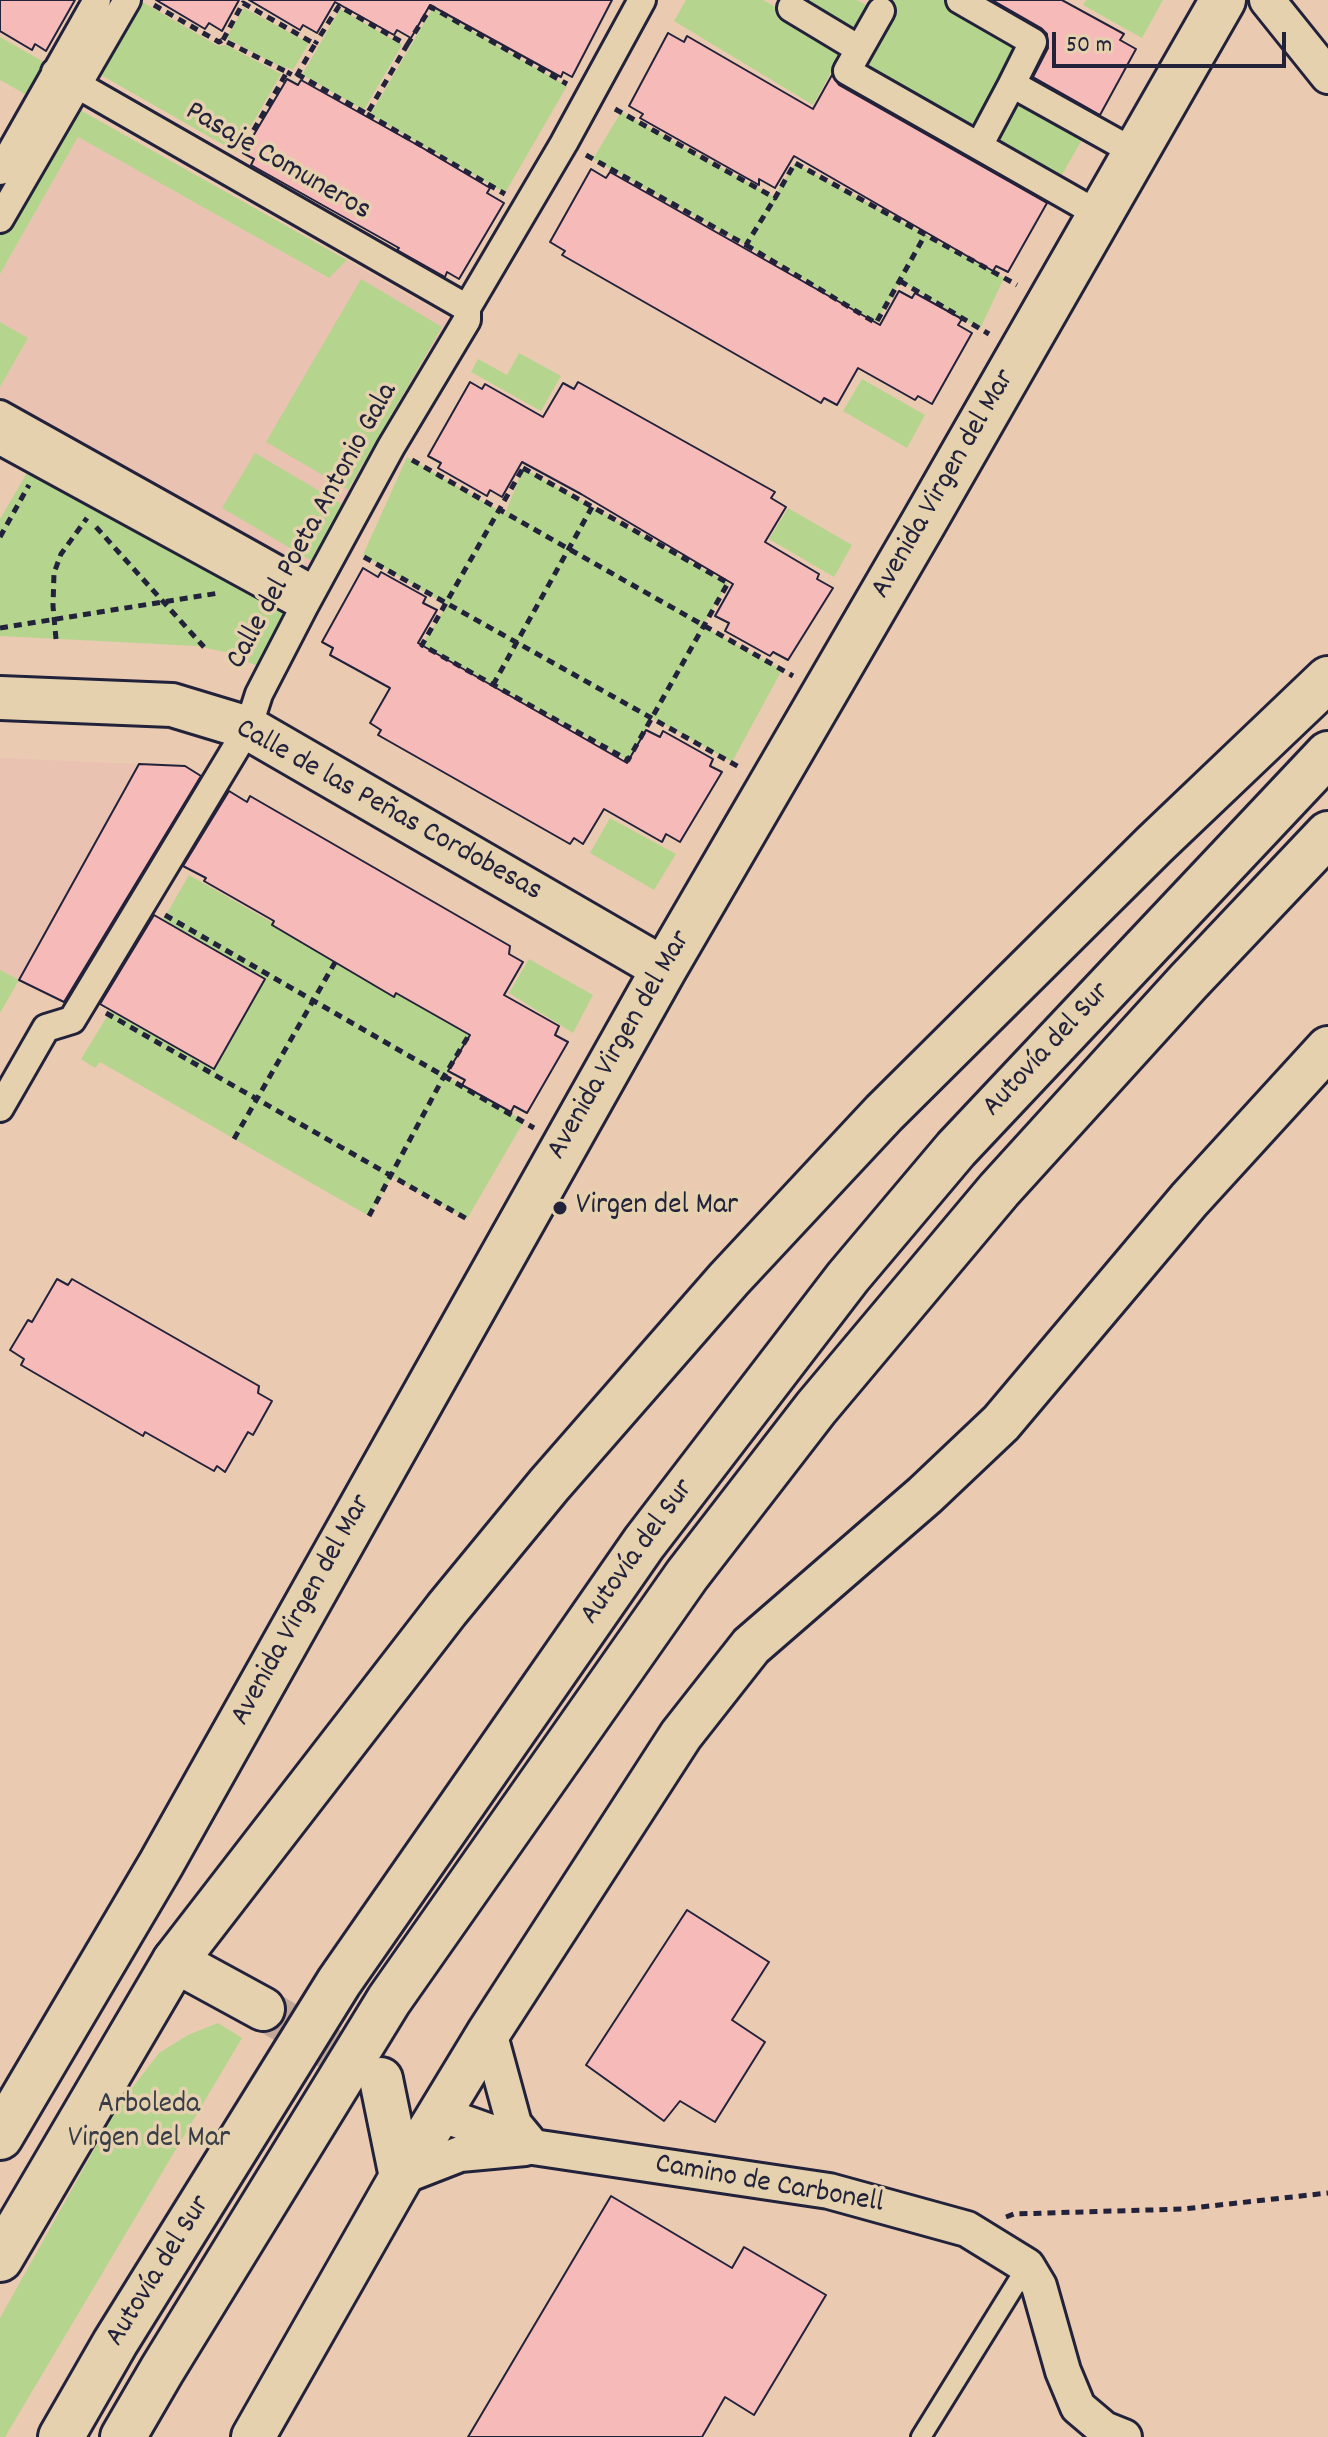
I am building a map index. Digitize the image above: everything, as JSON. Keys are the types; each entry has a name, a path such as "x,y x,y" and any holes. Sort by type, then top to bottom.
{"main road":[{"name":"Avenida Virgen del Mar","path":"0,2137 161,1864 664,969 1223,0"},
{"path":"0,2259 175,1961 447,1609 549,1485 729,1279 884,1113 1155,844 1328,679"},
{"path":"956,1149 1160,893 1328,712"},
{"name":"Autovía del Sur","path":"61,2437 115,2343 339,1982 635,1555 848,1277 956,1149 1328,754"},
{"name":"Autovía del Sur","path":"123,2437 389,2000 687,1575 816,1408 999,1190 1177,993 1328,834"}],"street":[{"path":"0,171 97,0"},
{"path":"0,219 127,0"},
{"name":"Calle del Poeta Antonio Gala","path":"0,1108 46,1028 72,1020 248,728 259,694 308,598 391,447 467,320 467,308 564,143 642,0"},
{"path":"960,0 1033,42 979,146"},
{"path":"1267,0 1328,76"},
{"path":"787,3 859,49"},
{"path":"876,4 847,71 1100,215"},
{"name":"Pasaje Comuneros","path":"55,72 467,308"},
{"path":"1012,84 1136,153"},
{"path":"0,414 308,598"},
{"path":"0,441 308,598"},
{"name":"Calle de las Peñas Cordobesas","path":"0,698 172,705 248,728 664,969"},
{"path":"253,2437 401,2177 489,2032 681,1735 751,1646 925,1495 1001,1423 1189,1200 1328,1048"},
{"path":"175,1961 263,2009"},
{"path":"489,2032 514,2124 533,2147"},
{"name":"Camino de Carbonell","path":"533,2147 460,2154 401,2177 381,2079 440,2114 533,2147 829,2191 967,2229 1027,2266"},
{"path":"1027,2266 1039,2286 1063,2371 1078,2407 1104,2429 1124,2437"}],"lane":[{"path":"921,2437 1027,2266"}],"path":[{"path":"144,0 219,42 223,40 296,77 339,6 407,45"},
{"path":"223,40 243,3 315,44"},
{"path":"367,114 431,7 775,198"},
{"path":"230,172 287,72"},
{"path":"297,74 527,206"},
{"path":"564,143 746,245 876,323 925,235"},
{"path":"746,245 795,163 1050,302"},
{"path":"900,281 1022,352"},
{"path":"391,447 824,695"},
{"path":"523,468 592,507 728,583 628,760 422,645 523,468"},
{"path":"0,537 30,483"},
{"path":"493,685 592,507"},
{"path":"78,508 204,647"},
{"path":"56,639 54,573 61,554 93,512"},
{"path":"339,543 771,785"},
{"path":"0,628 230,591"},
{"path":"234,656 263,618"},
{"path":"143,902 443,1078 565,1145"},
{"path":"234,1139 337,959"},
{"path":"84,1000 467,1219"},
{"path":"369,1216 469,1035"},
{"path":"967,2229 1014,2214 1183,2209 1328,2193"}],"shaded area":[{"path":"78,137 328,278 347,260 458,323 310,579 0,399 0,387 28,338 0,322 0,274"},
{"path":"0,758 139,764 19,980 0,970"}],"green space":[{"path":"139,0 218,46 226,45 281,74 236,152 94,71"},
{"path":"686,0 763,0 846,45 813,105 674,21"},
{"path":"799,0 857,0 866,5 849,35"},
{"path":"891,0 951,0 1028,42 974,139 851,71"},
{"path":"1086,0 1163,0 1142,38 1083,5"},
{"path":"244,8 309,43 293,70 284,69 226,38"},
{"path":"433,8 567,86 505,193 370,115"},
{"path":"340,9 402,45 364,110 302,75"},
{"path":"0,37 51,66 32,98 0,80"},
{"path":"1014,90 1087,131 1055,187 982,146"},
{"path":"73,106 347,260 329,278 78,137 0,274 0,234"},
{"path":"621,112 774,197 795,163 1004,278 980,329 900,281 876,323 593,159"},
{"path":"361,279 442,327 348,490 266,442"},
{"path":"0,322 28,338 0,387"},
{"path":"519,353 561,376 541,411 471,372 478,359 507,375"},
{"path":"862,379 925,415 907,448 843,411"},
{"path":"255,453 345,506 312,561 222,508"},
{"path":"407,457 505,514 523,468 728,583 703,626 782,670 732,762 652,718 628,760 422,645 447,605 363,555"},
{"path":"31,466 291,616 262,668 225,652 197,646 0,636 0,519"},
{"path":"788,508 852,545 834,577 769,539"},
{"path":"610,818 676,854 654,890 590,853"},
{"path":"189,875 469,1035 446,1076 524,1121 467,1219 392,1177 369,1216 100,1062 95,1068 81,1059 111,1010 214,1069 265,979 163,920"},
{"path":"529,959 593,995 573,1033 509,993"},
{"path":"0,970 19,980 0,1013"},
{"name":"Arboleda Virgen del Mar","path":"218,2023 242,2038 5,2437 0,2437 0,2318 119,2105 159,2053 188,2035"}],"building":[{"path":"0,0 75,0 46,51 35,44 32,50 0,31"},
{"path":"156,0 239,0 222,31 209,23 205,29"},
{"path":"249,0 612,0 572,77 563,72 561,77 430,5 411,38 397,30 394,35 335,2 317,33 303,25 300,30"},
{"path":"992,0 1062,0 1124,34 1120,40 1136,49 1100,115 1033,77 1048,48 1047,34"},
{"path":"668,33 684,42 687,36 813,109 832,75 839,85 1047,203 1008,272 996,266 993,271 794,156 775,188 759,179 759,185 640,118 643,114 629,106"},
{"path":"287,79 298,85 301,80 421,147 490,188 487,193 504,203 459,279 447,272 445,277 251,165 254,159 243,153"},
{"path":"591,169 606,178 610,172 880,325 899,291 912,298 915,293 962,319 958,325 972,333 932,404 918,396 915,400 858,368 837,405 824,398 821,403 562,255 565,251 550,242"},
{"path":"470,382 482,389 485,384 543,417 563,383 574,389 578,382 775,492 771,498 786,507 765,542 819,574 817,579 833,588 788,660 773,652 770,656 725,631 729,623 715,616 733,584 581,494 522,462 502,497 490,490 487,496 438,468 441,463 428,456"},
{"path":"363,568 378,577 381,572 426,597 423,603 437,610 418,643 627,763 646,730 660,737 663,731 713,759 710,766 722,772 680,842 666,834 662,842 604,809 583,844 574,838 570,844 378,735 381,730 370,723 390,688 330,655 333,648 322,642"},
{"path":"139,764 185,766 201,776 64,1002 19,980"},
{"path":"229,791 247,802 250,796 510,946 509,954 523,962 504,995 559,1026 555,1035 568,1042 527,1113 514,1106 511,1112 462,1085 465,1080 448,1071 470,1035 396,993 394,997 272,925 274,921 183,866"},
{"path":"154,915 265,979 214,1069 100,1004"},
{"path":"57,1279 68,1285 72,1279 259,1386 258,1393 272,1401 253,1435 248,1432 225,1472 217,1466 214,1471 145,1432 143,1436 21,1365 24,1359 10,1350 28,1320 32,1322"},
{"path":"687,1910 769,1962 732,2020 765,2042 715,2122 680,2101 664,2121 586,2065"},
{"path":"611,2196 732,2268 744,2247 826,2295 754,2415 725,2397 702,2437 468,2437"}],"tunnel":[{"path":"263,2009 381,2079"}],"place":[{"name":"Virgen del Mar","path":"560,1208"}]}
